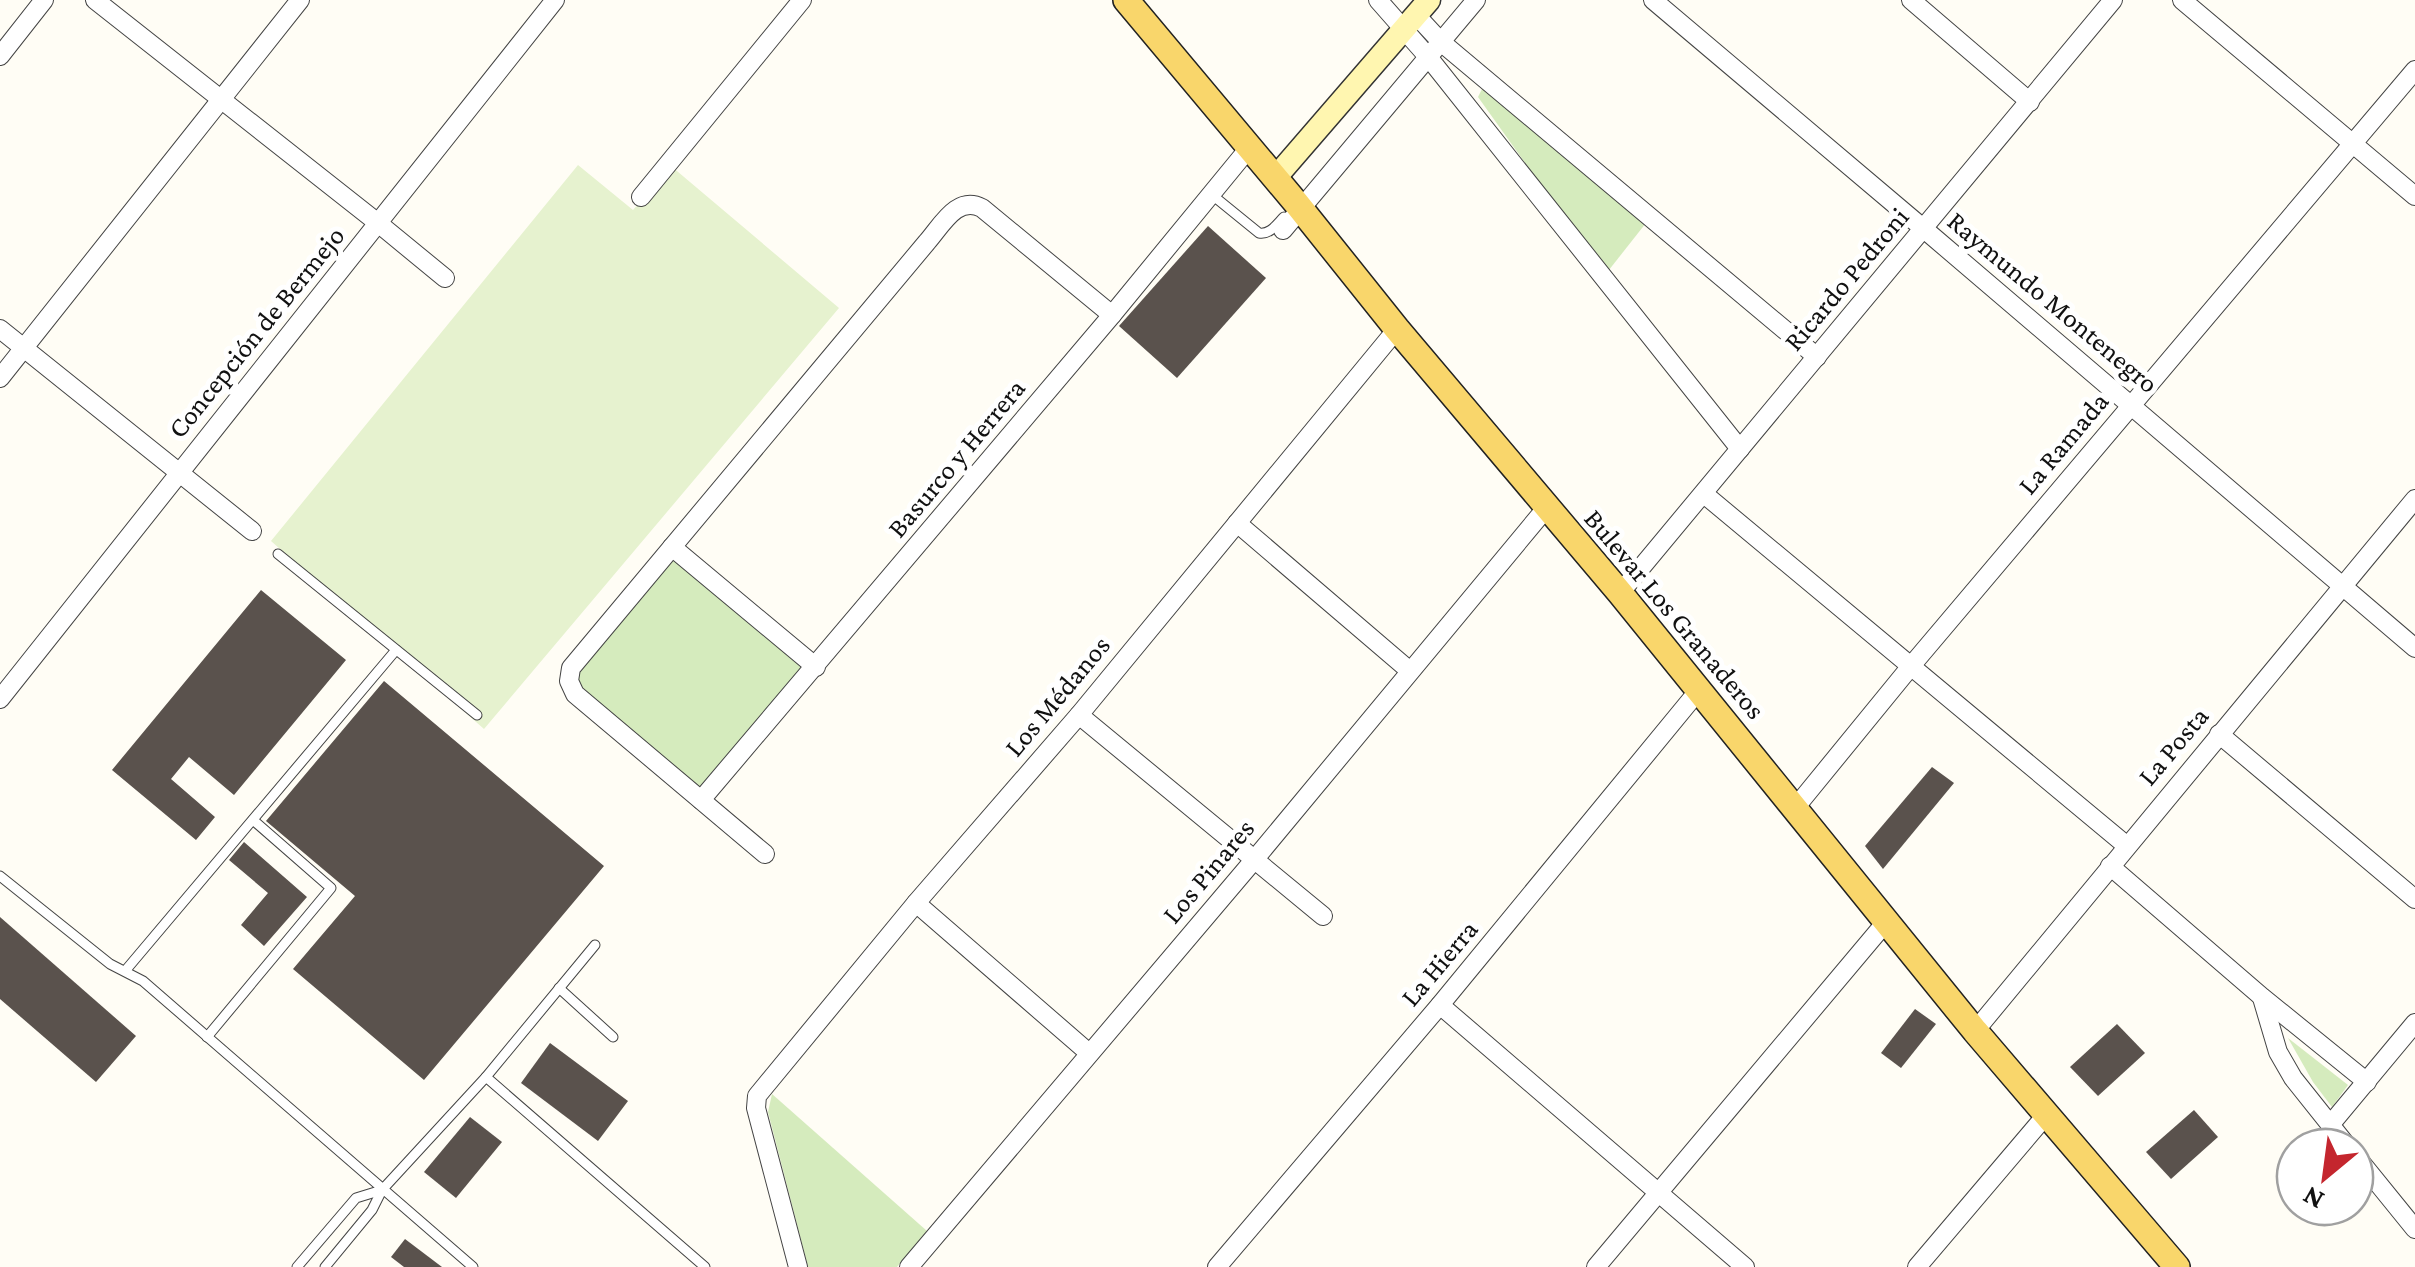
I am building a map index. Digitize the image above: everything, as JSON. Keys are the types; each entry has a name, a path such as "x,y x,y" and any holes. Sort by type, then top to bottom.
{"main road":[{"name":"Bulevar Los Granaderos","path":"1126,0 1620,592 1975,1030 2177,1267"},
{"path":"1275,178 1416,15"}],"street":[{"path":"0,56 44,0"},
{"path":"95,0 445,278"},
{"path":"0,378 300,0"},
{"name":"Concepción de Bermejo","path":"0,699 555,0"},
{"path":"641,196 802,0"},
{"path":"1378,0 1416,15 1441,42 1817,357"},
{"path":"1282,230 1298,206 1476,0"},
{"name":"Raymundo Montenegro","path":"1653,0 2415,648"},
{"path":"1912,0 2030,102"},
{"name":"Ricardo Pedroni","path":"1620,592 2113,0"},
{"path":"2182,0 2415,196"},
{"path":"1416,15 1428,58 1740,449"},
{"name":"La Ramada","path":"1795,808 2415,70"},
{"name":"Basurco y Herrera","path":"701,800 1249,148"},
{"path":"765,854 574,694 570,668 927,242 964,204 982,208 1112,315"},
{"name":"Los Médanos","path":"798,1267 756,1108 757,1096 1397,329"},
{"path":"0,330 252,531"},
{"path":"1704,494 2127,846"},
{"name":"La Posta","path":"1975,1030 2415,499"},
{"name":"Los Pinares","path":"909,1267 1547,507"},
{"path":"1238,523 1410,672"},
{"path":"672,547 816,667"},
{"name":"La Hierra","path":"1216,1267 1440,1005 1699,690"},
{"path":"1078,715 1323,916"},
{"path":"2219,734 2415,899"},
{"path":"2110,866 2366,1082"},
{"path":"916,904 1089,1053"},
{"path":"1596,1267 1886,922"},
{"path":"2262,997 2278,1052 2330,1125 2415,1024"},
{"path":"1440,1005 1746,1267"},
{"path":"1917,1267 2046,1114"},
{"path":"2375,1180 2415,1229"}],"lane":[{"path":"1211,194 1258,233 1265,234 1298,206"},
{"path":"278,554 477,716"},
{"path":"125,971 396,650"},
{"path":"207,1037 331,888 253,820"},
{"path":"0,876 110,964 143,980 473,1267"},
{"path":"325,1267 372,1210 382,1190 486,1078 595,945"},
{"path":"559,988 614,1037"},
{"path":"486,1078 705,1267"},
{"path":"297,1267 356,1198 382,1190"}],"green space":[{"path":"1490,87 1646,223 1605,275 1478,97 1482,89"},
{"path":"578,165 633,210 671,166 839,308 484,729 271,541"},
{"path":"672,547 816,667 703,801 575,694 571,668"},
{"path":"2288,1038 2348,1085 2332,1107 2313,1082"},
{"path":"772,1094 927,1231 897,1267 808,1267 768,1112"}],"building":[{"path":"1208,226 1266,278 1177,378 1119,326"},
{"path":"261,590 346,660 234,795 189,757 171,779 215,817 196,840 112,770"},
{"path":"384,681 604,866 424,1080 293,969 355,896 266,821"},
{"path":"1932,767 1954,783 1883,869 1865,846"},
{"path":"244,842 307,897 264,946 241,925 268,893 229,860"},
{"path":"0,917 136,1036 96,1082 0,999"},
{"path":"1915,1009 1936,1024 1901,1068 1881,1053"},
{"path":"2117,1024 2145,1053 2098,1096 2070,1067"},
{"path":"550,1043 628,1101 598,1141 521,1083"},
{"path":"2194,1110 2218,1137 2171,1179 2146,1152"},
{"path":"470,1117 502,1142 456,1198 424,1172"},
{"path":"405,1239 442,1267 404,1267 391,1257"}]}
